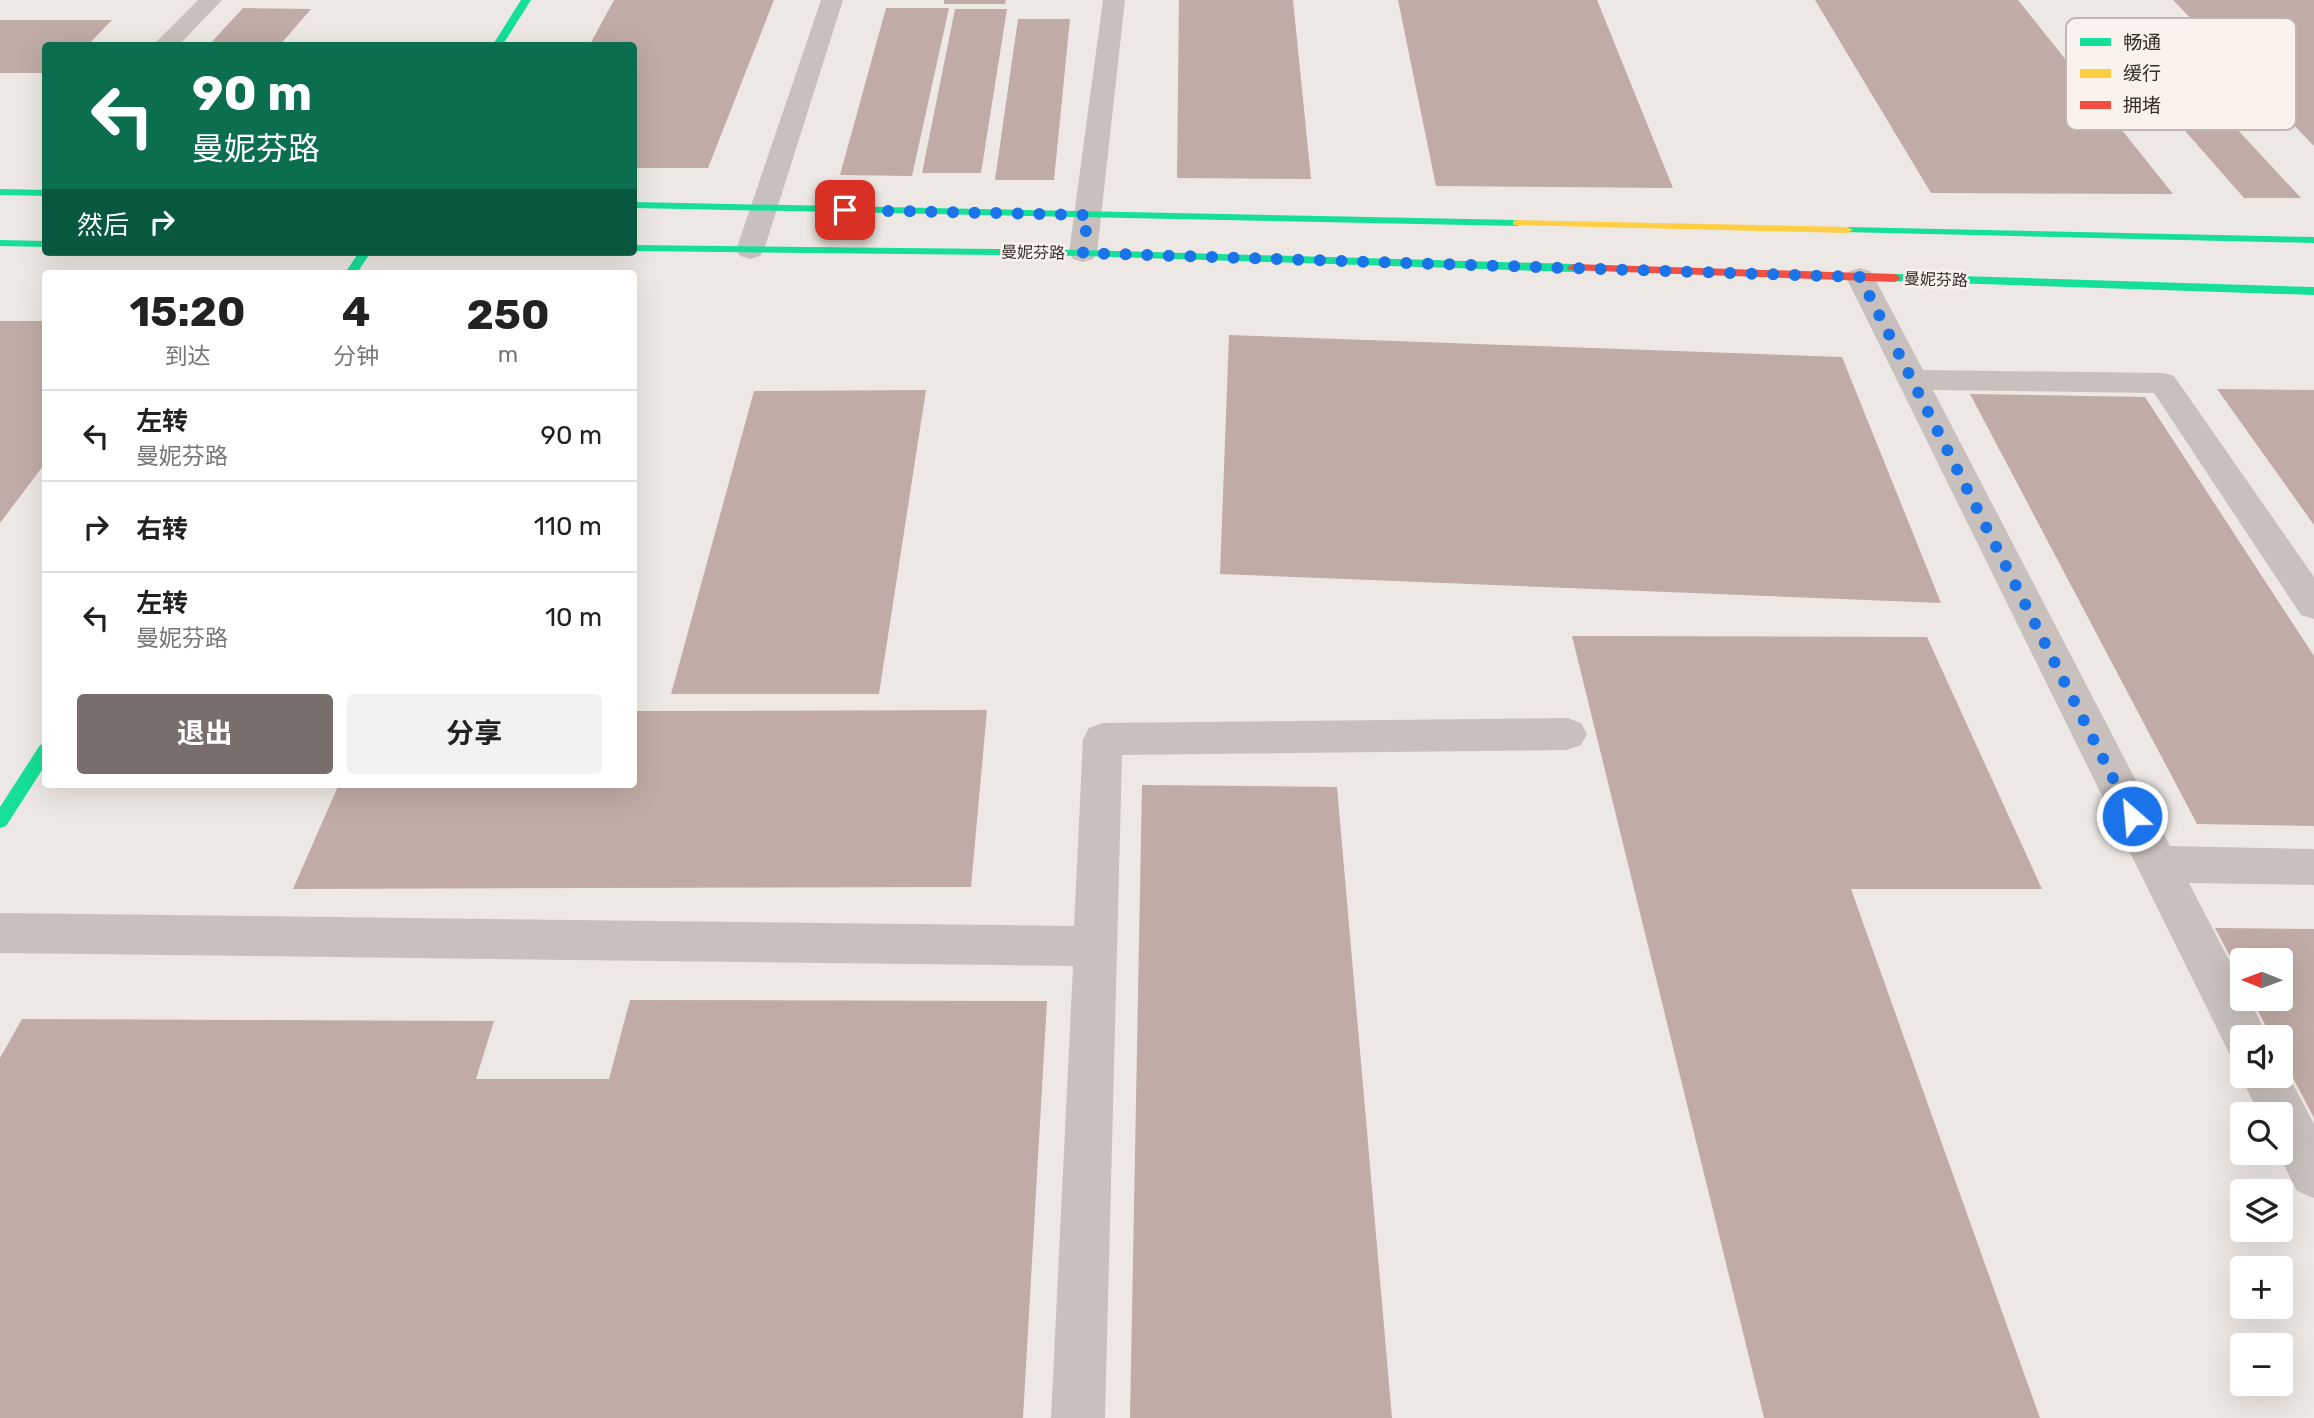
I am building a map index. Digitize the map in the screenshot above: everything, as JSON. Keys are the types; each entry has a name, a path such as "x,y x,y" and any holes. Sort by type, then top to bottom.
{"main road":[{"path":"500,42 526,0"},
{"path":"0,192 42,193"},
{"name":"曼妮芬路","path":"637,205 2314,240"},
{"path":"0,243 42,244"},
{"name":"曼妮芬路","path":"637,248 1083,253 2314,291"},
{"path":"0,821 42,756"}],"street":[{"path":"168,42 211,0"},
{"path":"750,250 832,0"},
{"path":"1083,253 1114,0"},
{"path":"1860,277 2238,1025"},
{"path":"1912,380 2163,383 2314,604"},
{"path":"1078,1418 1103,739 1567,734"},
{"path":"2157,864 2314,867"},
{"path":"0,933 1094,946"},
{"path":"2270,1088 2314,1174"}],"building":[{"path":"614,0 774,0 708,168 637,168 637,42 591,42"},
{"path":"944,0 1006,0 1005,4 944,4"},
{"path":"1179,0 1293,0 1311,179 1177,178"},
{"path":"1398,0 1597,0 1673,188 1436,186"},
{"path":"1815,0 2018,0 2066,60 2066,130 2122,130 2173,194 1931,193"},
{"path":"2173,0 2314,0 2314,146 2296,127 2296,18 2190,18"},
{"path":"243,8 311,9 282,42 212,42"},
{"path":"886,8 949,8 912,176 840,175"},
{"path":"955,9 1007,9 981,173 922,173"},
{"path":"1018,19 1070,19 1054,180 995,180"},
{"path":"0,20 112,20 91,42 42,42 42,73 0,73"},
{"path":"2184,130 2238,130 2301,198 2244,198"},
{"path":"0,321 42,321 42,467 0,523"},
{"path":"1229,335 1842,357 1941,603 1220,574"},
{"path":"2217,389 2314,390 2314,525"},
{"path":"926,390 879,694 671,694 754,391"},
{"path":"1970,394 2145,397 2314,656 2314,826 2197,824"},
{"path":"1572,636 1927,637 2042,889 1851,889 2040,1418 1764,1418"},
{"path":"987,710 971,887 293,889 337,788 637,788 637,711"},
{"path":"1142,785 1337,787 1392,1418 1130,1418"},
{"path":"2215,928 2314,929 2314,1118 2293,1078 2293,1025 2265,1025 2259,1012 2293,1011 2293,948 2230,948 2230,956"},
{"path":"630,1000 1047,1001 1023,1418 0,1418 0,1058 22,1019 494,1021 476,1079 609,1079"}],"traffic: fast":[{"path":"500,42 526,0"},
{"path":"0,192 42,193"},
{"path":"637,205 1517,223"},
{"path":"1847,230 2314,240"},
{"path":"0,243 42,244"},
{"path":"637,248 1083,253 1573,268"},
{"path":"353,270 362,256"},
{"path":"1895,278 2314,291"},
{"path":"0,821 42,756"}],"traffic: slow":[{"path":"1517,223 1847,230"}],"traffic: jam":[{"path":"1573,268 1895,278"}],"route":[{"path":"845,210 1088,215 1083,253 1860,277 2132,816"}]}
